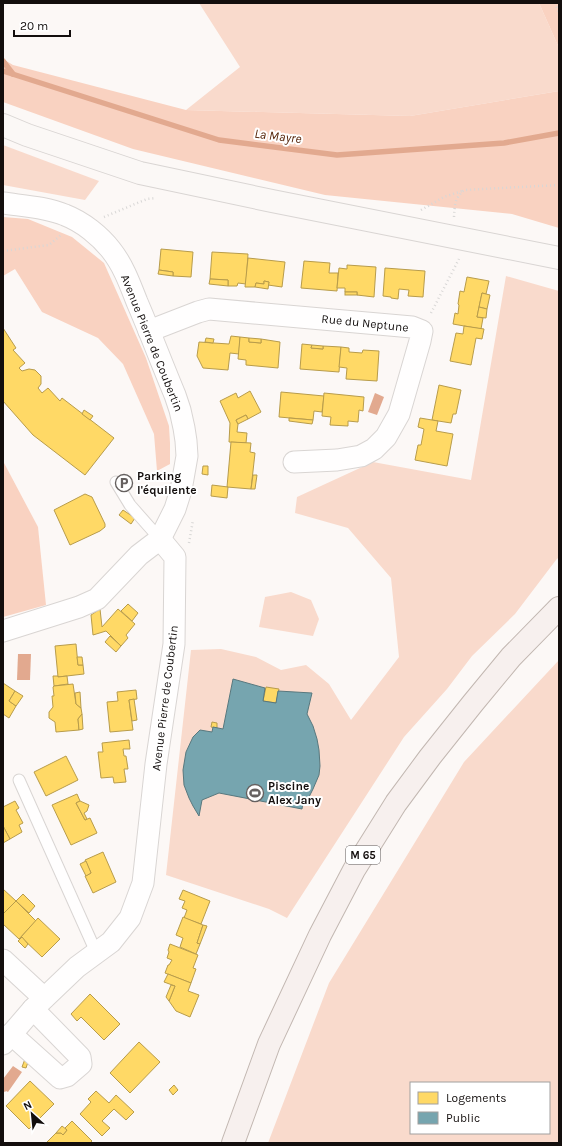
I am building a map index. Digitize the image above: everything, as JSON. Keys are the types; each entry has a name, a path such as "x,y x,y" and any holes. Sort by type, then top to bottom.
{"main road":[{"path":"3,125 27,135 140,173 559,258"},
{"name":"M 65","path":"233,1143 269,1044 320,935 354,870 396,803 430,757 511,657 559,608"}],"street":[{"name":"Avenue Pierre de Coubertin","path":"3,202 49,210 66,216 90,229 112,251 119,262 149,331 180,410 186,441 187,456 181,490 175,509 160,539 175,557 174,638 156,764 143,883 130,918 111,942 76,967 38,1004 7,1039"},
{"name":"Rue du Neptune","path":"149,331 209,309 412,327 422,331 399,414 386,437 374,449 361,456 337,460 294,462"},
{"path":"3,631 79,607 97,599 139,555 160,539"},
{"path":"3,960 80,1056 81,1064 68,1076 60,1078 7,1039"}],"lane":[{"path":"116,482 130,505 160,539"},
{"path":"19,780 96,952"}],"path":[{"path":"555,3 559,13"},
{"path":"406,228 414,214 444,197 464,190 559,186"},
{"path":"422,331 460,257 467,240 454,219 455,204 458,196 464,190"},
{"path":"3,251 49,245 64,232"},
{"path":"189,547 194,512"}],"shaded area":[{"path":"199,3 539,3 559,48 559,91 410,116 186,110 240,67"},
{"path":"539,3 559,3 559,48"},
{"path":"3,59 13,65 186,110 410,116 559,91 559,228 512,214 325,195 133,149 3,102"},
{"path":"3,145 99,181 85,200 3,185"},
{"path":"3,217 28,219 72,237 104,263 146,358 169,426 170,464 157,471 154,434 123,364 98,338 42,312 15,269 3,276"},
{"path":"506,276 559,291 559,557 515,614 472,656 447,689 404,737 287,918 269,909 166,875 191,650 221,649 256,657 281,670 306,665 329,684 351,720 399,657 391,578 348,528 295,513 297,497 373,462 471,480"},
{"path":"375,393 384,397 377,415 368,412"},
{"path":"3,461 38,527 46,605 3,617"},
{"path":"291,592 311,600 319,619 313,636 259,627 265,597"},
{"path":"18,654 31,654 30,680 17,680"},
{"path":"559,660 559,1143 268,1143 329,983 464,762"},
{"path":"13,1066 22,1072 8,1092 5,1092 3,1091 3,1079"}],"building: Logements":[{"path":"161,249 193,252 191,277 173,276 173,272 159,270"},
{"path":"212,252 248,254 246,284 238,283 237,286 228,286 228,280 210,279"},
{"path":"248,258 285,262 282,287 268,285 269,282 264,281 264,284 256,283 255,287 245,287"},
{"path":"304,261 330,263 329,273 338,273 337,291 301,288"},
{"path":"347,265 376,267 374,297 357,295 357,292 345,292 345,288 337,288 339,268 347,269"},
{"path":"385,268 425,271 423,297 408,296 409,290 399,289 398,299 383,296"},
{"path":"159,270 173,272 173,276 158,274"},
{"path":"467,277 489,281 486,294 482,293 477,317 483,318 481,329 453,324 455,313 458,314 460,291 464,292"},
{"path":"210,279 228,280 228,286 209,284"},
{"path":"264,281 269,282 268,289 255,287 256,283 264,284"},
{"path":"345,292 357,292 357,295 345,295"},
{"path":"482,293 490,295 487,309 479,307"},
{"path":"479,307 487,309 486,318 477,317"},
{"path":"464,326 484,329 482,339 476,338 471,365 450,361 456,333 463,334"},
{"path":"3,328 16,348 13,350 25,363 19,368 22,371 29,369 35,370 41,376 41,384 38,388 42,393 48,388 60,401 62,398 114,438 85,475 33,435 3,401"},
{"path":"231,336 240,337 239,354 230,353 228,370 203,368 197,356 199,342 229,344"},
{"path":"240,337 249,338 249,342 261,343 261,339 280,342 278,368 246,365 246,360 238,359"},
{"path":"206,338 214,339 213,343 205,342"},
{"path":"249,338 261,339 261,343 249,342"},
{"path":"302,344 312,345 311,348 323,349 323,346 341,347 339,372 300,369"},
{"path":"312,345 323,346 323,349 311,348"},
{"path":"341,347 349,348 349,352 362,353 363,350 379,351 377,381 346,379 347,368 339,367"},
{"path":"439,385 461,390 456,414 453,414 451,423 432,420"},
{"path":"250,391 261,412 248,419 246,415 236,420 238,424 237,432 247,433 246,443 229,442 230,423 220,401 236,393 238,398"},
{"path":"281,392 324,396 322,412 314,411 313,420 279,417"},
{"path":"324,393 364,397 363,411 359,410 358,422 348,421 348,426 330,425 331,417 322,416"},
{"path":"84,410 93,416 90,420 82,414"},
{"path":"246,415 248,419 238,424 236,420"},
{"path":"289,418 313,420 312,424 289,421"},
{"path":"420,418 438,421 436,431 453,434 447,466 415,460 418,445 421,445 424,429 418,427"},
{"path":"231,442 251,443 250,452 255,453 251,489 227,487"},
{"path":"203,466 208,466 208,475 202,474"},
{"path":"253,475 257,475 255,489 251,489"},
{"path":"212,485 228,487 227,498 211,496"},
{"path":"85,494 92,497 105,527 100,531 70,545 54,510"},
{"path":"123,510 135,518 131,524 119,515"},
{"path":"128,604 138,613 132,621 121,611"},
{"path":"100,609 102,627 118,609 135,624 126,635 128,638 121,646 106,631 93,635 91,615"},
{"path":"110,636 121,646 116,652 105,642"},
{"path":"76,644 78,665 83,665 84,674 58,677 55,646"},
{"path":"77,657 82,657 83,665 78,665"},
{"path":"53,676 67,676 68,684 54,686"},
{"path":"3,683 15,691 9,701 16,706 9,718 3,714"},
{"path":"73,684 76,704 81,708 82,714 78,719 79,730 56,732 55,722 49,718 49,712 53,707 53,687"},
{"path":"266,687 279,689 276,703 263,701"},
{"path":"136,690 137,699 129,700 133,730 110,732 107,702 118,701 117,692"},
{"path":"15,691 23,696 16,706 9,701"},
{"path":"80,692 81,708 76,704 75,693"},
{"path":"134,699 137,720 132,721 129,700"},
{"path":"82,714 83,729 79,730 78,719"},
{"path":"212,722 217,723 217,728 211,727"},
{"path":"129,740 130,749 123,749 124,756 126,756 128,769 124,769 126,782 114,783 113,777 101,778 98,752 103,752 102,743"},
{"path":"66,756 78,780 46,796 34,772"},
{"path":"77,794 80,801 76,803 85,820 90,818 97,833 71,845 52,805"},
{"path":"15,801 19,808 16,810 23,823 19,825 22,832 10,839 3,826 3,807"},
{"path":"80,801 89,805 87,811 84,813 87,819 85,820 76,803"},
{"path":"3,826 10,839 3,843"},
{"path":"103,852 116,882 93,893 85,876 91,873 85,860"},
{"path":"86,861 91,873 86,876 80,864"},
{"path":"3,889 16,901 3,914"},
{"path":"183,890 210,901 201,924 184,918 187,910 182,908 185,901 179,899"},
{"path":"23,894 35,906 29,913 16,901"},
{"path":"16,901 36,921 19,939 3,924 3,914"},
{"path":"183,917 203,925 197,943 200,944 196,954 180,947 183,938 176,935"},
{"path":"38,918 60,939 42,957 21,937"},
{"path":"203,925 207,926 200,944 197,943"},
{"path":"22,937 28,944 25,948 18,941"},
{"path":"170,944 198,955 193,968 196,969 191,983 165,973 172,960 167,958"},
{"path":"168,974 191,983 188,991 199,995 190,1017 176,1011 169,1001 175,986 164,982"},
{"path":"171,985 175,986 169,1001 166,997"},
{"path":"90,994 120,1024 104,1040 81,1017 77,1021 71,1014"},
{"path":"139,1042 160,1062 130,1093 110,1073"},
{"path":"25,1059 28,1062 26,1068 22,1067"},
{"path":"30,1081 54,1104 29,1129 6,1106"},
{"path":"174,1085 178,1090 173,1095 169,1090"},
{"path":"96,1091 109,1103 116,1095 134,1112 126,1120 114,1109 102,1121 110,1128 102,1136 80,1114 91,1102 88,1099"},
{"path":"72,1121 92,1141 90,1143 46,1143 56,1133 61,1133 63,1135 67,1130 65,1128"},
{"path":"62,1126 67,1130 63,1135 61,1133 56,1133"}],"building: Public":[{"name":"Piscine Alex Jany","path":"233,679 265,688 263,701 276,703 278,691 312,693 307,714 317,739 320,766 319,775 306,803 303,802 302,809 219,793 202,800 199,816 193,806 184,785 183,770 186,752 193,737 200,730 212,732 213,727 223,729"}],"waterway":[{"path":"3,61 13,74"},
{"name":"La Mayre","path":"3,71 219,140 337,155 504,143 559,133"}],"place":[{"name":"Parking l'équilente","path":"124,483"},
{"name":"Piscine Alex Jany","path":"255,793"}]}
